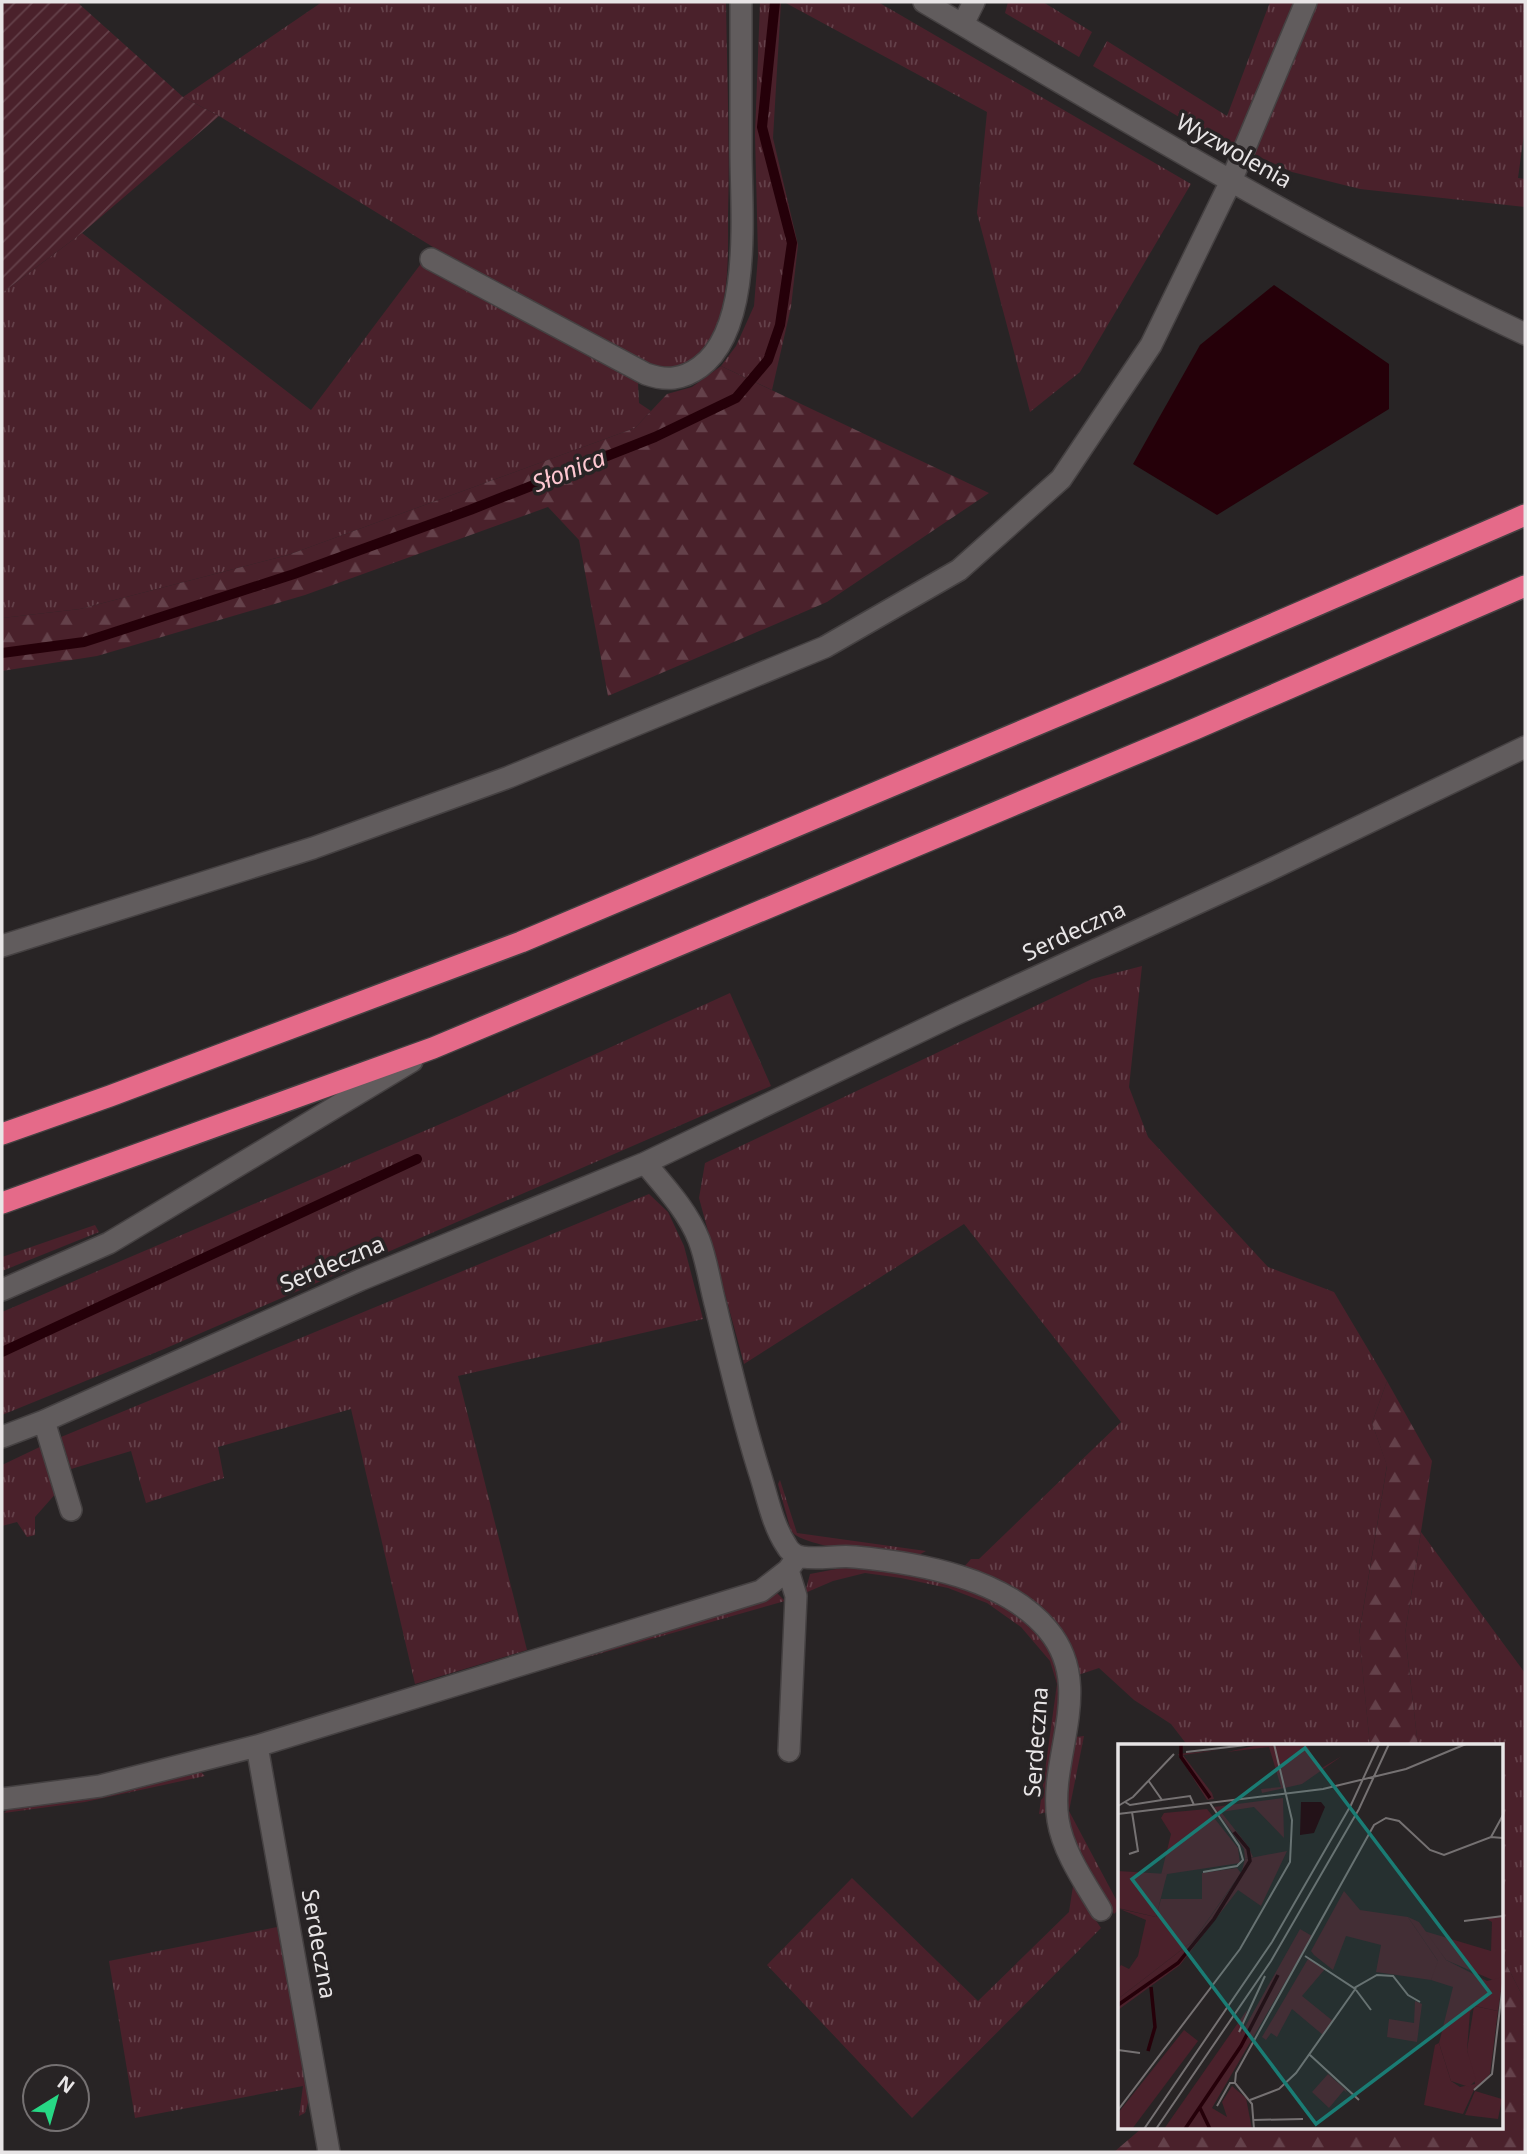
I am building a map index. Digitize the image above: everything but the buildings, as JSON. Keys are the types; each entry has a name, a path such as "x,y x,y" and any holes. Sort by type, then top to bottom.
{"highway":[{"path":"2,1134 123,1092 521,942 1157,674 1525,515"},
{"path":"2,1203 433,1048 1182,734 1525,586"}],"street":[{"path":"431,258 653,377 661,380 678,379 705,363 719,348 727,330 741,271 741,2"},
{"name":"Wyzwolenia","path":"924,2 1231,181 1452,300 1525,334"},
{"path":"962,24 974,2"},
{"path":"2,946 313,848 509,777 825,647 959,570 1061,479 1151,345 1231,181 1306,2"},
{"name":"Serdeczna","path":"2,1437 44,1421 360,1280 645,1163 1525,747"},
{"path":"2,1290 109,1243 433,1048"},
{"path":"645,1163 677,1199 699,1240 749,1439 778,1532 793,1563 796,1596 789,1752"},
{"path":"44,1421 71,1510"},
{"name":"Serdeczna","path":"793,1563 854,1557 968,1578 1015,1602 1049,1630 1060,1648 1070,1690 1070,1716 1059,1777 1058,1821 1071,1856 1101,1910"},
{"path":"2,1799 100,1786 257,1746 761,1591 793,1563"},
{"name":"Serdeczna","path":"257,1746 329,2152"}],"green space":[{"path":"2,2 77,2 183,97 219,116 82,233 2,293"},
{"path":"322,2 726,2 729,162 727,277 718,322 703,349 677,368 654,368 433,247 219,116 183,97"},
{"path":"760,2 781,2 773,138 798,245 791,307 772,390 721,366 736,346 754,306 758,256 755,134"},
{"path":"784,2 878,2 1191,184 1080,372 1030,412 977,213 987,112"},
{"path":"1008,2 1043,2 1092,32 1079,57 1005,13"},
{"path":"1270,2 1525,2 1525,127 1518,178 1525,179 1525,207 1360,189 1292,172 1201,130 1093,66 1107,41 1227,116"},
{"path":"82,233 311,410 423,261 638,383 639,403 651,411 635,428 288,555 80,609 2,618 2,293"},
{"path":"721,366 989,493 827,602 608,696 579,540 548,507 305,595 97,656 2,671 2,618 80,609 288,555 635,428 667,394 692,387"},
{"path":"1142,966 1129,1087 1148,1137 1268,1267 1334,1292 1387,1381 1372,1423 1387,1465 1359,1634 1370,1744 1186,1744 1171,1724 1134,1700 1099,1668 1078,1675 1069,1647 963,1568 971,1559 979,1559 1121,1422 964,1224 744,1364 699,1198 705,1163 1092,979"},
{"path":"730,993 771,1086 164,1349 2,1415 2,1312 459,1116"},
{"path":"649,1194 668,1212 684,1246 703,1319 458,1376 527,1650 415,1684 351,1409 218,1447 224,1478 146,1503 131,1451 71,1469 61,1437"},
{"path":"95,1225 99,1232 2,1271 2,1257"},
{"path":"1387,1381 1432,1461 1405,1634 1418,1744 1370,1744 1359,1635 1387,1466 1372,1423"},
{"path":"46,1444 58,1491 35,1517 35,1535 27,1537 17,1522 2,1526 2,1465"},
{"path":"780,1480 797,1533 926,1551 915,1557 868,1552 830,1546 799,1537 791,1531 778,1484"},
{"path":"1421,1532 1525,1673 1525,2001 1502,1956 1502,1744 1418,1744 1405,1634"},
{"path":"852,1566 915,1574 948,1582 979,1593 1008,1608 1032,1628 1050,1653 1060,1684 1060,1730 1047,1812 1039,1814 1057,1684 1050,1661 1021,1627 987,1603 948,1588 865,1573 833,1581 805,1593 810,1574"},
{"path":"776,1592 785,1601 472,1690"},
{"path":"1084,1736 1069,1811 1118,1903 1118,1910 1114,1914 1077,1851 1069,1828 1066,1806 1075,1737"},
{"path":"199,1770 205,1776 85,1802 4,1813 10,1807"},
{"path":"852,1878 978,2001 1069,1912 1073,1886 1101,1928 912,2118 767,1965"},
{"path":"277,1927 307,2083 309,2099 305,2113 299,2116 303,2086 135,2118 109,1961"},
{"path":"1502,1956 1525,2001 1525,2152 1114,2152 1140,2130 1502,2130"}],"shaded area":[{"path":"1274,285 1389,364 1389,409 1217,515 1133,464 1200,345"}],"waterway":[{"name":"Słonica","path":"2,653 84,642 294,574 470,510 655,437 736,398 768,360 780,325 792,243 762,127 775,2"},
{"path":"2,1352 417,1159"}]}
